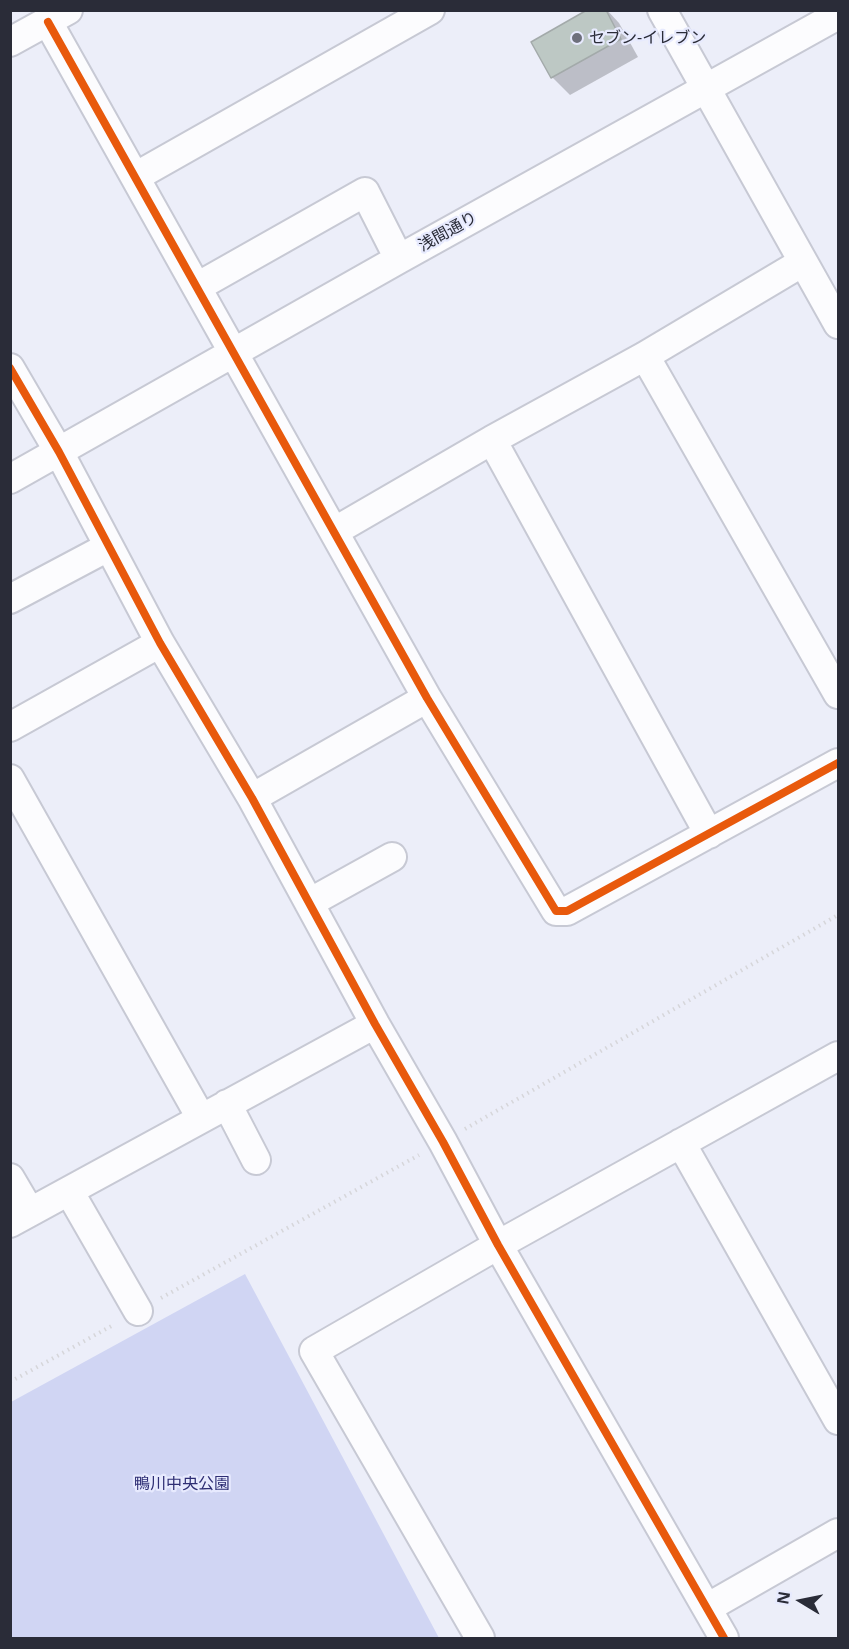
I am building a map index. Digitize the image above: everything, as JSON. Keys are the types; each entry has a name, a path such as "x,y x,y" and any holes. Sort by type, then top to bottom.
{"street":[{"path":"135,177 430,10"},
{"path":"662,10 837,319"},
{"name":"浅間通り","path":"10,479 838,15"},
{"path":"10,42 58,16 135,177 196,287 428,698 555,911 567,911 838,764"},
{"path":"196,287 365,192 399,259"},
{"path":"335,531 492,440 645,356 803,262"},
{"path":"645,356 838,694"},
{"path":"10,368 59,452 160,643 252,798 498,1245 724,1638"},
{"path":"492,440 709,834"},
{"path":"10,599 108,547"},
{"path":"10,727 160,643"},
{"path":"252,798 428,698"},
{"path":"10,779 201,1118"},
{"path":"309,903 392,857"},
{"path":"10,1178 20,1217 375,1024"},
{"path":"480,1638 314,1351 681,1143 837,1060"},
{"path":"227,1104 256,1160"},
{"path":"681,1143 838,1420"},
{"path":"69,1191 138,1311"},
{"path":"707,1608 838,1533"}],"path":[{"path":"10,1382 443,1142 838,915"}],"green space":[{"name":"鴨川中央公園","path":"245,1274 439,1638 11,1638 11,1402"}],"building":[{"path":"587,10 606,10 621,39 551,78 531,42"}],"cycle path":[{"path":"48,22 427,698 556,911 567,911 838,763"},
{"path":"10,368 59,452 160,643 252,798 498,1245 724,1638"}],"place":[{"name":"セブン-イレブン","path":"577,38"}]}
